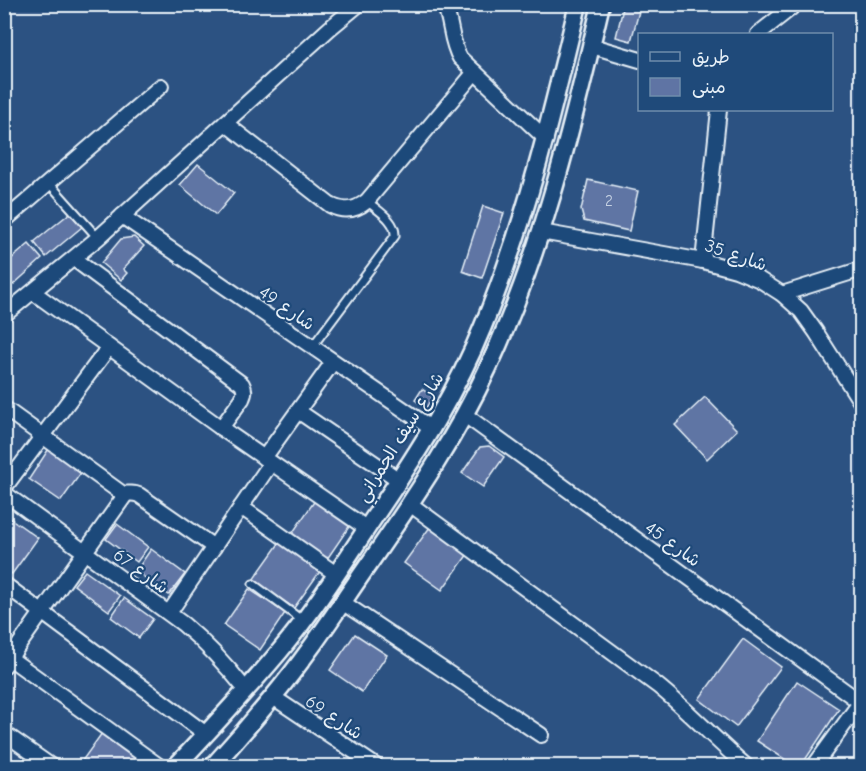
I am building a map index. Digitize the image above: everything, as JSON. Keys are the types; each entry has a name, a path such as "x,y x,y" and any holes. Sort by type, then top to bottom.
{"street":[{"path":"4,315 10,301 33,292 99,238 359,4"},
{"path":"444,4 448,13 452,41 460,58 546,139"},
{"name":"شارع سيف الحمراني","path":"176,766 246,690 303,621 399,480 453,392 494,301 531,190 546,139 578,4"},
{"path":"218,764 273,697 410,504 465,415 489,368 514,308 540,232 569,137 602,4"},
{"path":"759,33 796,4"},
{"path":"592,46 638,60"},
{"path":"225,123 330,205 345,211 361,207 367,201 475,72"},
{"path":"4,221 161,86"},
{"path":"703,261 719,111"},
{"name":"شارع 49","path":"122,216 432,429"},
{"name":"شارع 35","path":"540,232 703,261 736,270 760,280 782,294 801,311 861,404"},
{"path":"74,259 242,384 245,394 243,399 221,428"},
{"path":"782,294 861,269"},
{"path":"33,292 221,428 366,528"},
{"path":"4,488 109,347"},
{"path":"169,614 241,507 298,411 333,362"},
{"path":"4,408 120,492 139,495 214,547"},
{"path":"298,411 399,480"},
{"name":"شارع 45","path":"465,415 861,701"},
{"name":"شارع 67","path":"4,494 183,624 210,649 246,690"},
{"path":"126,494 6,660 159,766"},
{"path":"410,504 658,686 690,712 721,745 746,766"},
{"path":"241,507 336,574"},
{"path":"4,584 206,734"},
{"path":"342,602 541,735"},
{"name":"شارع 69","path":"273,697 376,766"},
{"path":"818,765 861,701"},
{"path":"4,734 51,766"}],"lane":[{"path":"49,183 99,238"},
{"path":"312,347 395,236 393,224 367,201"},
{"path":"253,585 303,621"}],"building":[{"path":"624,4 641,4 631,41 616,37"},
{"path":"198,164 234,193 216,215 180,185"},
{"path":"588,180 638,191 629,231 584,221 581,210"},
{"path":"483,206 504,213 482,278 462,271"},
{"path":"70,213 82,227 46,257 34,242"},
{"path":"134,237 144,246 123,269 127,273 121,280 101,263 121,239"},
{"path":"29,244 42,259 13,285 4,275 4,265"},
{"path":"422,389 433,397 426,408 415,400"},
{"path":"705,397 737,430 707,459 675,425"},
{"path":"489,446 504,457 483,487 462,473 480,447"},
{"path":"50,447 83,470 61,501 29,479"},
{"path":"318,496 353,521 325,562 289,538"},
{"path":"7,516 38,538 12,574 4,569 4,519"},
{"path":"117,524 148,547 137,562 106,539"},
{"path":"430,527 468,554 442,590 404,563"},
{"path":"280,542 321,570 294,608 253,580"},
{"path":"151,549 185,574 169,595 136,571"},
{"path":"85,571 120,596 109,611 74,585"},
{"path":"249,589 285,613 260,650 224,625"},
{"path":"124,598 153,619 139,638 111,617"},
{"path":"355,634 387,655 362,692 330,670"},
{"path":"743,639 781,667 736,727 699,699"},
{"path":"797,681 839,709 801,766 795,766 757,741"},
{"path":"102,733 142,763 139,766 79,765"}]}
